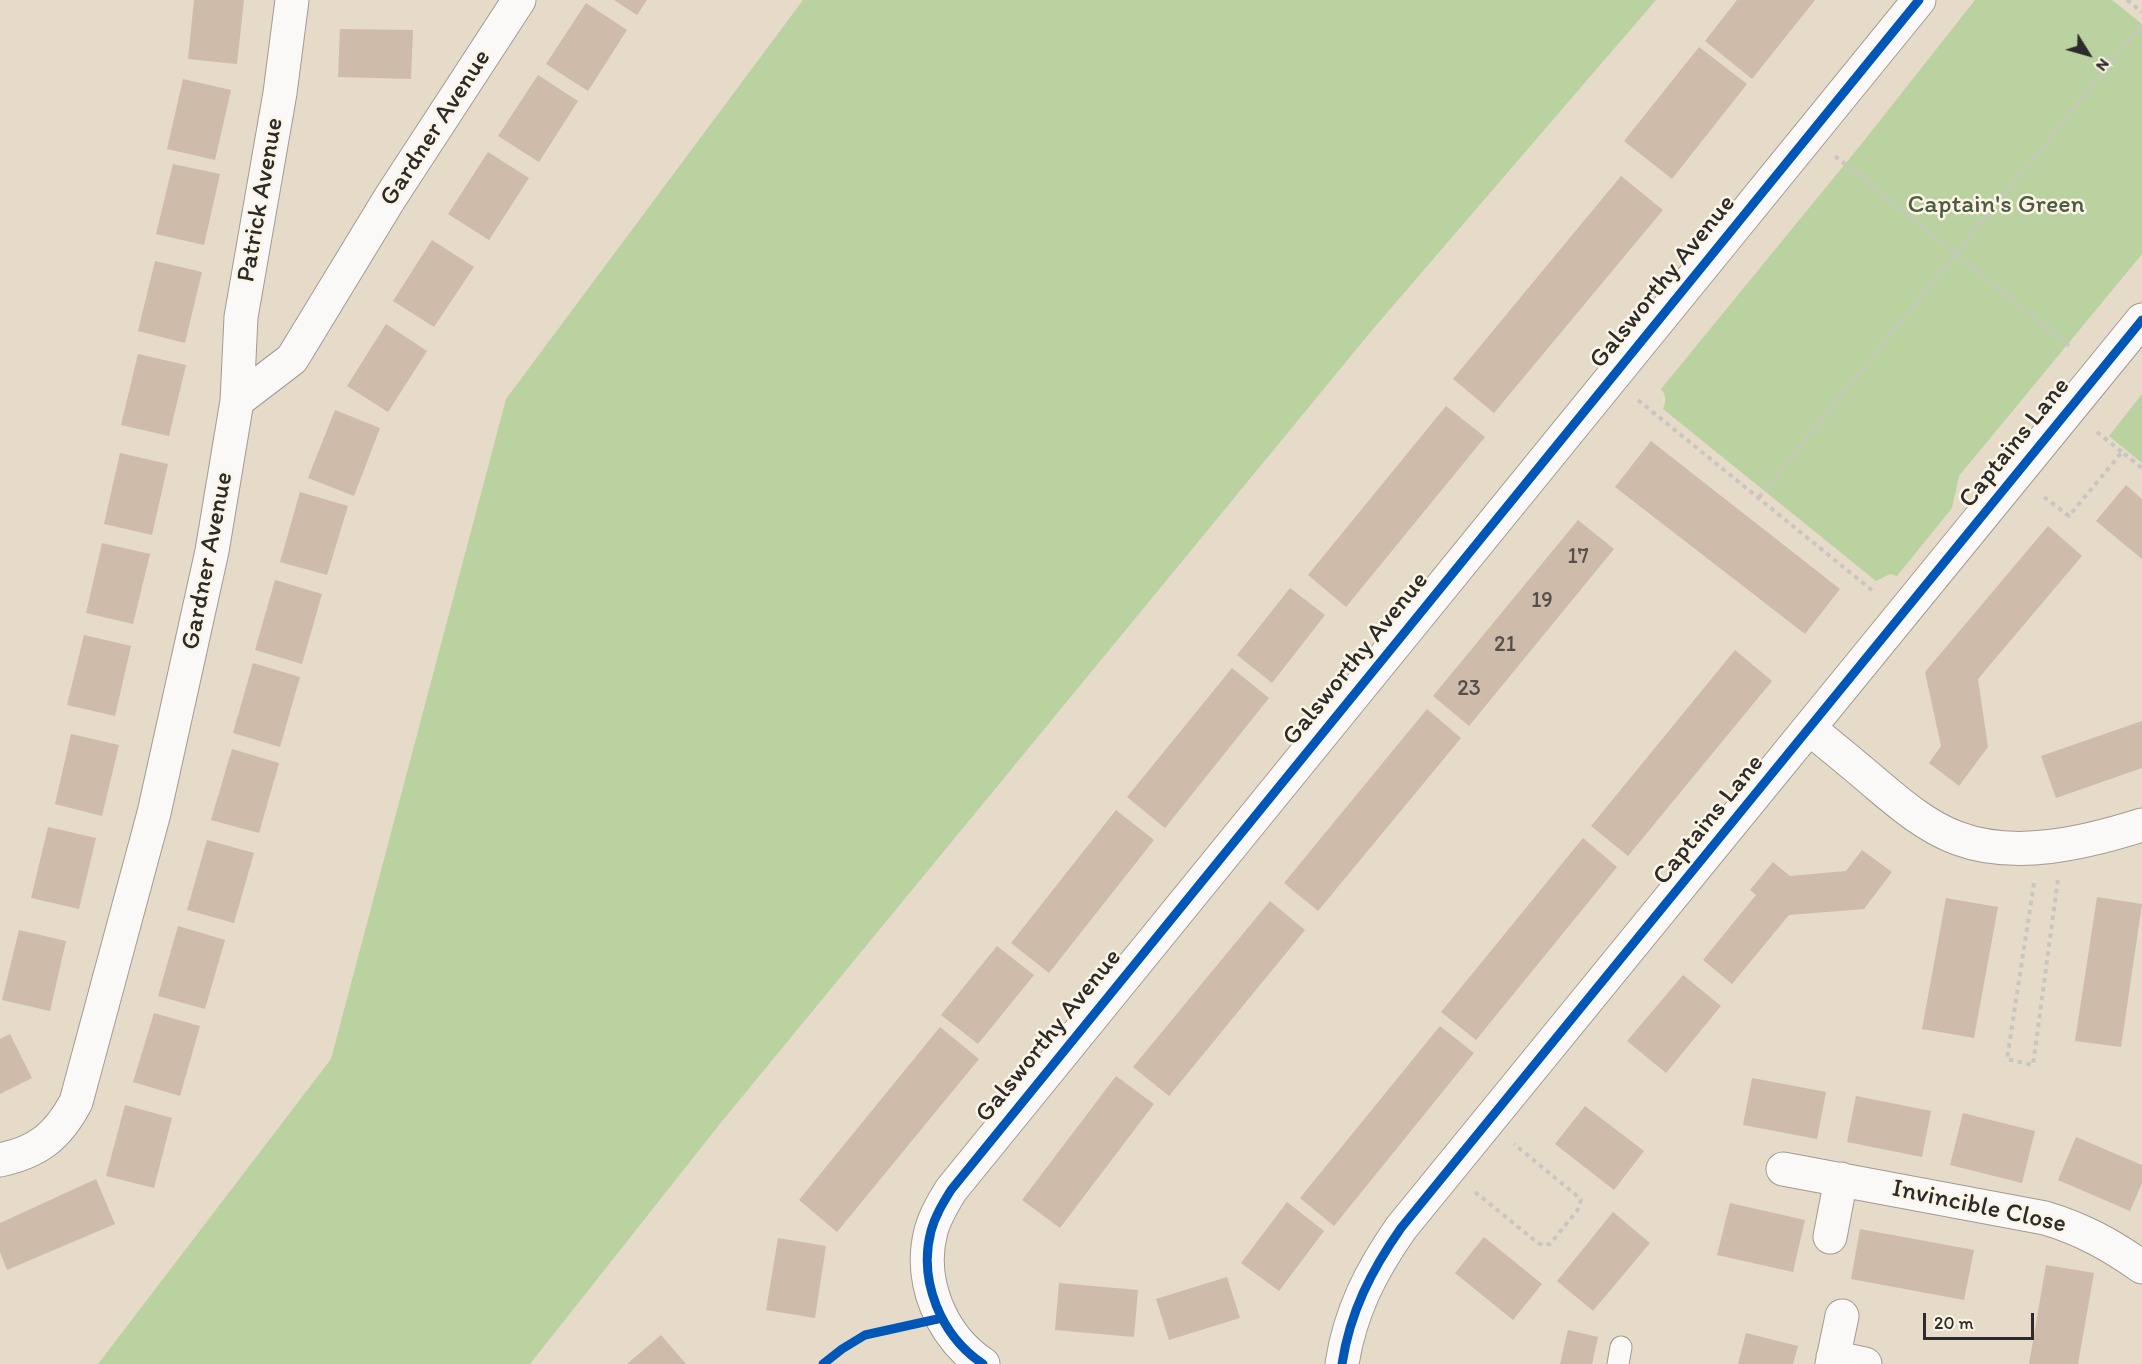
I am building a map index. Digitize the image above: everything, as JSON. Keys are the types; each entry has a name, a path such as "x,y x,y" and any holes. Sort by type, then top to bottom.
{"street":[{"name":"Patrick Avenue","path":"237,401 241,317 280,93 292,0"},
{"name":"Gardner Avenue","path":"0,1160 20,1155 48,1140 68,1117 76,1102 154,813 213,551 237,401 292,360 402,178 519,0"},
{"name":"Galsworthy Avenue","path":"983,1364 956,1339 942,1318 933,1299 927,1276 930,1232 951,1190 1919,0"},
{"name":"Captains Lane","path":"1342,1364 1354,1312 1366,1283 1401,1228 2142,320"},
{"path":"1810,729 1906,808 1932,826 1957,838 1985,846 2012,848 2090,839 2142,825"},
{"name":"Invincible Close","path":"1783,1169 2045,1218 2074,1226 2121,1251 2142,1267"},
{"path":"1830,1237 1841,1179"},
{"path":"1842,1316 1832,1360 1865,1364"}],"path":[{"path":"2127,0 2142,12"},
{"path":"1759,497 2142,24"},
{"path":"1809,135 2100,371"},
{"path":"1611,379 1903,615"},
{"path":"2023,467 2047,501 2069,516 2122,452 2142,468"},
{"path":"2051,845 2033,1065 2007,1059 2051,845"},
{"path":"1448,1171 1538,1243 1550,1244 1577,1211 1581,1200 1488,1123"}],"green space":[{"path":"803,0 1656,0 1373,329 723,1120 530,1364 98,1364 331,1059 506,399"},
{"name":"Captain's Green","path":"1975,0 2112,0 2142,24 2142,254 1959,476 1952,508 1897,576 1890,574 1876,581 1663,409 1665,399 1661,389 1863,142"},
{"path":"2142,394 2142,463 2109,436"}],"building":[{"path":"194,0 244,0 237,64 188,59"},
{"path":"614,0 647,0 637,15"},
{"path":"1737,0 1815,0 1752,79 1705,41"},
{"path":"586,3 627,30 588,91 546,64"},
{"path":"340,29 413,30 411,79 338,77"},
{"path":"1699,47 1747,84 1672,179 1624,141"},
{"path":"538,75 578,101 539,162 498,136"},
{"path":"183,79 231,90 215,160 167,149"},
{"path":"488,152 529,178 489,240 448,214"},
{"path":"173,164 220,174 204,245 156,234"},
{"path":"1621,176 1663,210 1494,413 1453,379"},
{"path":"432,240 474,267 434,327 393,301"},
{"path":"155,261 202,272 185,343 138,331"},
{"path":"386,324 427,351 388,412 347,386"},
{"path":"138,354 186,365 169,436 121,425"},
{"path":"1446,406 1485,437 1346,607 1308,575"},
{"path":"335,410 380,428 354,496 308,478"},
{"path":"1651,441 1840,589 1805,634 1615,487"},
{"path":"120,453 168,464 152,535 104,524"},
{"path":"2126,485 2142,499 2142,559 2096,521"},
{"path":"300,492 348,506 327,575 280,562"},
{"path":"1578,520 1614,549 1469,726 1433,696"},
{"path":"2048,526 2082,556 1978,679 1988,747 1959,786 1929,763 1941,746 1925,672"},
{"path":"102,543 150,554 133,624 86,613"},
{"path":"275,580 322,594 302,664 255,650"},
{"path":"1290,588 1325,615 1272,683 1237,655"},
{"path":"84,635 131,646 115,716 67,705"},
{"path":"1735,650 1772,681 1628,856 1591,826"},
{"path":"253,663 300,677 280,747 233,733"},
{"path":"1232,668 1269,698 1165,828 1127,797"},
{"path":"1427,709 1461,738 1318,911 1284,883"},
{"path":"2142,721 2142,768 2056,798 2041,756"},
{"path":"71,734 119,745 102,816 55,804"},
{"path":"232,749 279,763 259,833 211,820"},
{"path":"1116,810 1154,840 1049,973 1011,943"},
{"path":"48,827 96,838 79,909 31,898"},
{"path":"1583,838 1617,867 1476,1040 1441,1012"},
{"path":"207,840 254,853 234,923 187,910"},
{"path":"1862,850 1892,872 1864,909 1789,915 1732,984 1703,960 1756,895 1750,890 1773,862 1790,876 1846,871"},
{"path":"2097,897 2142,904 2121,1047 2075,1041"},
{"path":"1946,898 1998,907 1974,1038 1922,1029"},
{"path":"1270,901 1305,930 1169,1096 1133,1067"},
{"path":"178,926 225,940 205,1009 158,996"},
{"path":"19,930 66,941 50,1011 2,1000"},
{"path":"997,946 1034,975 978,1044 941,1015"},
{"path":"1683,975 1721,1006 1666,1073 1627,1041"},
{"path":"154,1013 200,1026 180,1096 133,1082"},
{"path":"1440,1026 1474,1053 1334,1226 1300,1198"},
{"path":"940,1027 979,1059 837,1232 799,1200"},
{"path":"10,1034 32,1078 0,1094 0,1039"},
{"path":"1116,1076 1154,1104 1060,1228 1022,1200"},
{"path":"1752,1078 1826,1092 1817,1139 1743,1125"},
{"path":"1856,1096 1931,1111 1922,1157 1847,1142"},
{"path":"125,1105 172,1118 154,1188 106,1176"},
{"path":"1585,1106 1644,1151 1614,1190 1555,1144"},
{"path":"1963,1113 2035,1131 2022,1183 1950,1165"},
{"path":"2076,1137 2142,1165 2142,1183 2130,1211 2058,1180"},
{"path":"96,1179 115,1224 7,1270 0,1252 0,1223"},
{"path":"1287,1202 1324,1231 1279,1291 1241,1263"},
{"path":"1730,1203 1805,1220 1793,1272 1717,1255"},
{"path":"1613,1212 1650,1243 1593,1311 1557,1281"},
{"path":"1860,1229 1974,1250 1964,1300 1851,1279"},
{"path":"1484,1237 1542,1284 1513,1320 1455,1273"},
{"path":"778,1238 826,1246 815,1318 766,1310"},
{"path":"2046,1265 2094,1273 2078,1364 2029,1364"},
{"path":"1227,1277 1240,1318 1169,1340 1156,1299"},
{"path":"1059,1283 1138,1290 1134,1337 1055,1330"},
{"path":"1568,1330 1598,1337 1592,1364 1560,1364"},
{"path":"1746,1333 1798,1346 1793,1364 1738,1364"},
{"path":"661,1335 686,1364 627,1364"}],"cycle path":[{"path":"983,1364 955,1338 936,1306 931,1288 928,1269 931,1231 951,1190 1919,0"},
{"path":"1342,1364 1356,1309 1371,1276 1401,1228 2142,320"},
{"path":"823,1364 865,1335 942,1318"}]}
